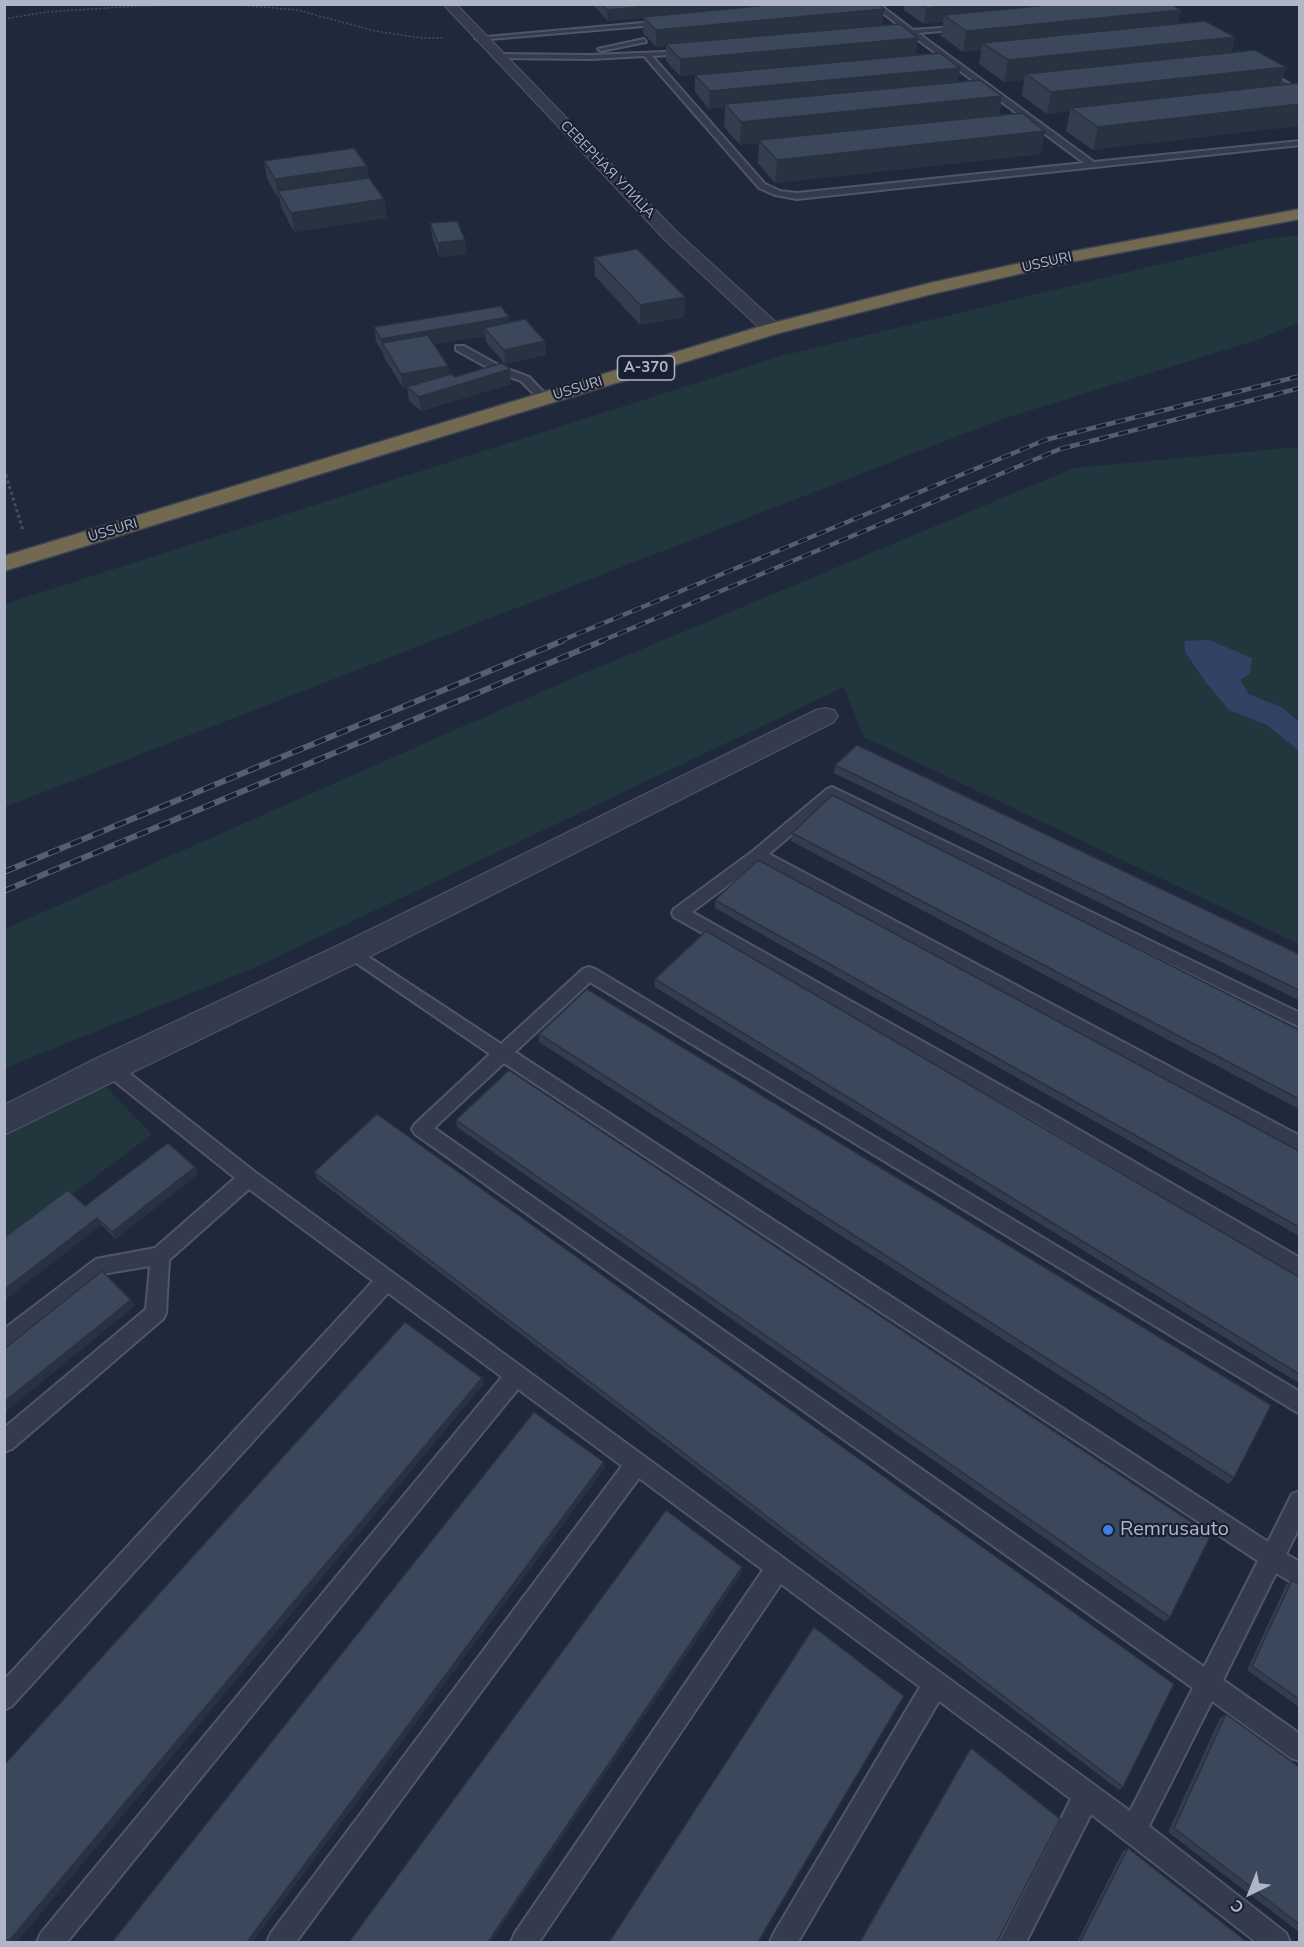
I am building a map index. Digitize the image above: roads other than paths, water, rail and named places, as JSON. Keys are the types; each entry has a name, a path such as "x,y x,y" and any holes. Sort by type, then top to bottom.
{"highway":[{"name":"USSURI","path":"4,564 772,329 930,289 1076,256 1299,214"}],"street":[{"name":"СЕВЕРНАЯ УЛИЦА","path":"448,4 495,56 672,237 772,329"},
{"path":"4,1121 109,1067 352,952 825,716"},
{"path":"4,1111 109,1067"}],"lane":[{"path":"861,6 873,4 1092,165"},
{"path":"478,38 674,22"},
{"path":"877,35 971,27"},
{"path":"563,56 644,41"},
{"path":"495,56 647,55 700,51"},
{"path":"647,55 762,186 778,193 797,196 1299,143"},
{"path":"1251,64 1299,93"},
{"path":"460,348 498,369 525,379 545,399"},
{"path":"1299,1021 832,792 758,855 680,913 1037,1114 1299,1269"},
{"path":"758,855 1299,1145"},
{"path":"352,952 502,1053 1299,1576"},
{"path":"1299,1404 589,973 421,1129 1299,1749"},
{"path":"109,1067 248,1178 1087,1795 1277,1942"},
{"path":"4,1342 103,1265 160,1256 248,1178"},
{"path":"4,1442 156,1313 160,1256"},
{"path":"4,1698 387,1280"},
{"path":"50,1942 516,1375"},
{"path":"280,1942 636,1464"},
{"path":"1134,1830 1299,1502"},
{"path":"524,1942 778,1568"},
{"path":"783,1942 935,1683"},
{"path":"1012,1942 1087,1795"}],"water":[{"path":"1209,640 1252,658 1250,673 1240,680 1249,694 1283,708 1299,722 1299,751 1267,725 1229,710 1205,681 1185,652 1184,641"}],"railway":[{"path":"558,642 1045,440 1300,376"},
{"path":"599,642 1060,449 1300,388"},
{"path":"4,872 562,641"},
{"path":"4,891 602,641"}],"place":[{"name":"Remrusauto","path":"1108,1530"}]}
